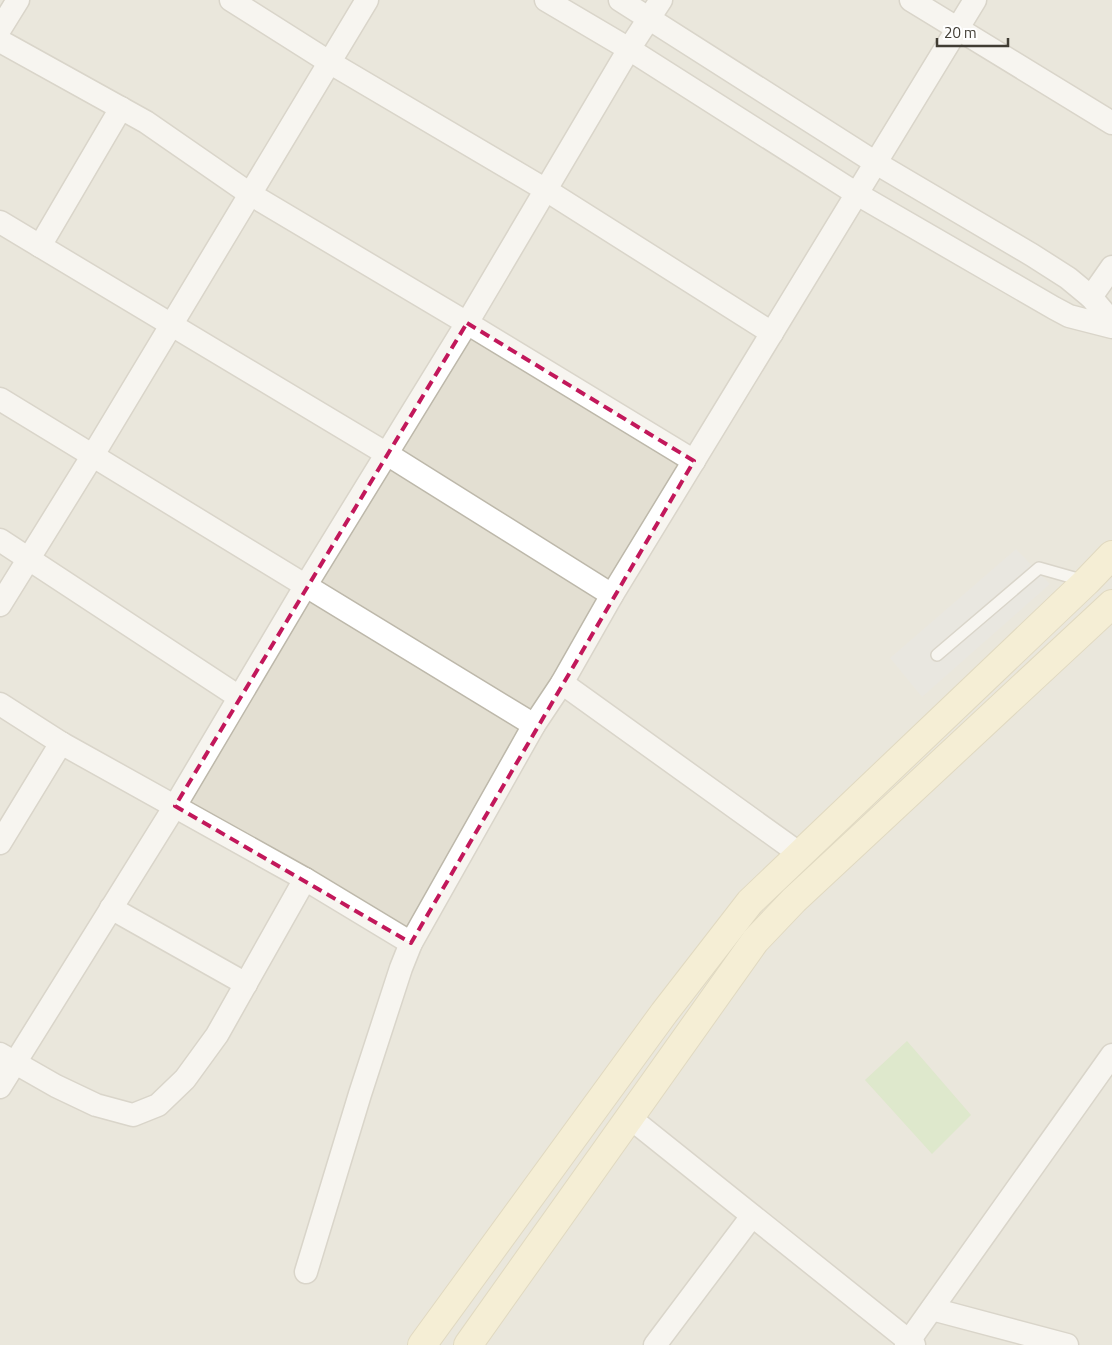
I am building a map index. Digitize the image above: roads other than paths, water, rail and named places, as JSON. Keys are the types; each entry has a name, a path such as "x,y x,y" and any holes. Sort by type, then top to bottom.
{"main road":[{"path":"422,1345 669,1006 750,902 1112,555"},
{"path":"468,1345 755,941 794,900 1112,604"}],"street":[{"path":"0,29 18,0"},
{"path":"230,0 329,62 546,190 772,333"},
{"path":"0,605 93,455 366,0"},
{"path":"546,0 629,49 857,194 1054,308 1069,316 1112,327"},
{"path":"620,0 655,9 876,163 1068,278 1091,297 1112,322"},
{"path":"912,0 1112,123"},
{"path":"306,1272 360,1094 411,943 534,725 562,683 612,595 975,0"},
{"path":"0,1087 7,1058 111,908 175,806 306,586 467,323 629,49 655,9"},
{"path":"0,41 146,122 250,194 694,461"},
{"path":"40,246 121,108"},
{"path":"0,222 387,454 612,595"},
{"path":"1091,297 1112,267"},
{"path":"0,399 534,725"},
{"path":"0,540 239,697"},
{"path":"562,683 800,854"},
{"path":"0,704 61,743 305,879 411,943"},
{"path":"0,843 61,743"},
{"path":"7,1058 96,1105 133,1115 158,1105 185,1079 217,1035 305,879"},
{"path":"111,908 246,984"},
{"path":"630,1118 910,1344 932,1309 1112,1055"},
{"path":"655,1345 752,1216"},
{"path":"932,1309 1067,1345"}],"lane":[{"path":"936,656 1039,568 1087,581"}]}
